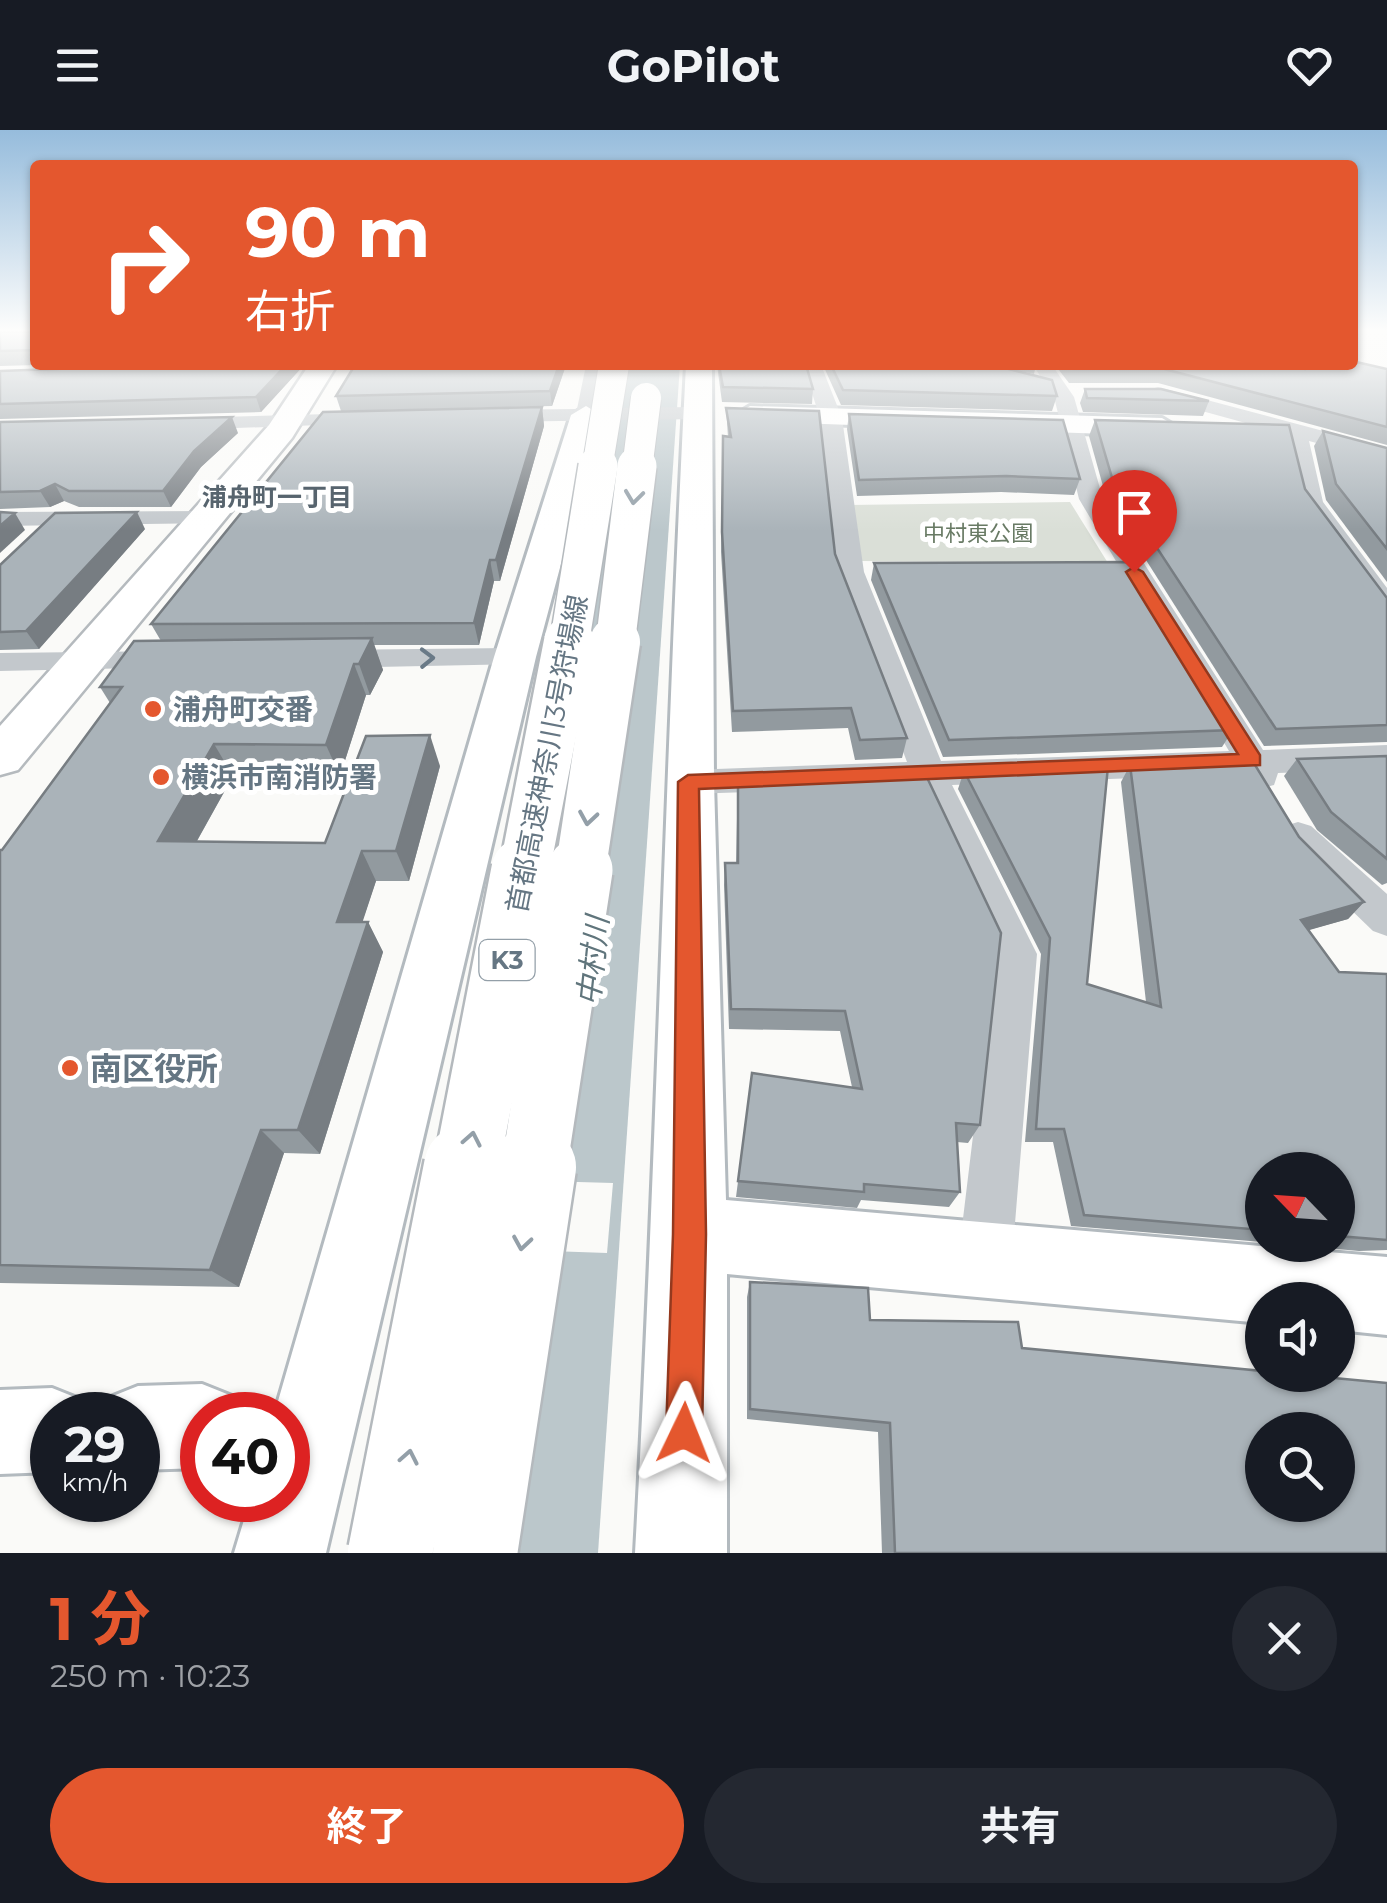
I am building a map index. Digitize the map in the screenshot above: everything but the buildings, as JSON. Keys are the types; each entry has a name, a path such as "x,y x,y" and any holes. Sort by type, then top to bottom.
{"main road":[{"path":"0,758 208,518 290,420 303,398"},
{"name":"首都高速神奈川3号狩場線","path":"390,1553 567,654 596,398"},
{"name":"首都高速神奈川3号狩場線","path":"475,1553 615,644 644,398"}],"street":[{"path":"467,417 537,398"},
{"path":"310,1394 514,657 593,398"},
{"path":"680,1553 690,1234 688,782 699,398"},
{"path":"741,398 830,418 1286,428 1298,440 1311,503 1387,607"},
{"path":"823,398 830,418 850,572 928,772 1016,954 985,1260"},
{"path":"1061,398 1074,426 1091,499 1302,842 1387,919"},
{"path":"1180,398 1387,455"},
{"path":"166,424 392,418"},
{"path":"36,540 81,495"},
{"path":"0,519 208,518"},
{"path":"294,659 514,657"},
{"path":"0,662 196,660"},
{"path":"688,782 1387,756"},
{"path":"690,1234 1387,1296"},
{"path":"0,1432 30,1431"},
{"path":"280,1553 285,1522"}],"green space":[{"name":"中村東公園","path":"1070,502 1108,563 861,561 848,505"}],"water":[{"name":"中村川","path":"607,398 678,398 598,1553 376,1553"}],"pier":[{"path":"445,1178 613,1183 607,1253 432,1247"}],"place":[{"name":"浦舟町交番","path":"153,709"},
{"name":"横浜市南消防署","path":"161,777"},
{"name":"南区役所","path":"70,1068"}],"district":[{"name":"浦舟町一丁目","path":"277,497"}],"route":[{"path":"684,1433 690,1234 688,782 1252,760 1134,572"}]}
